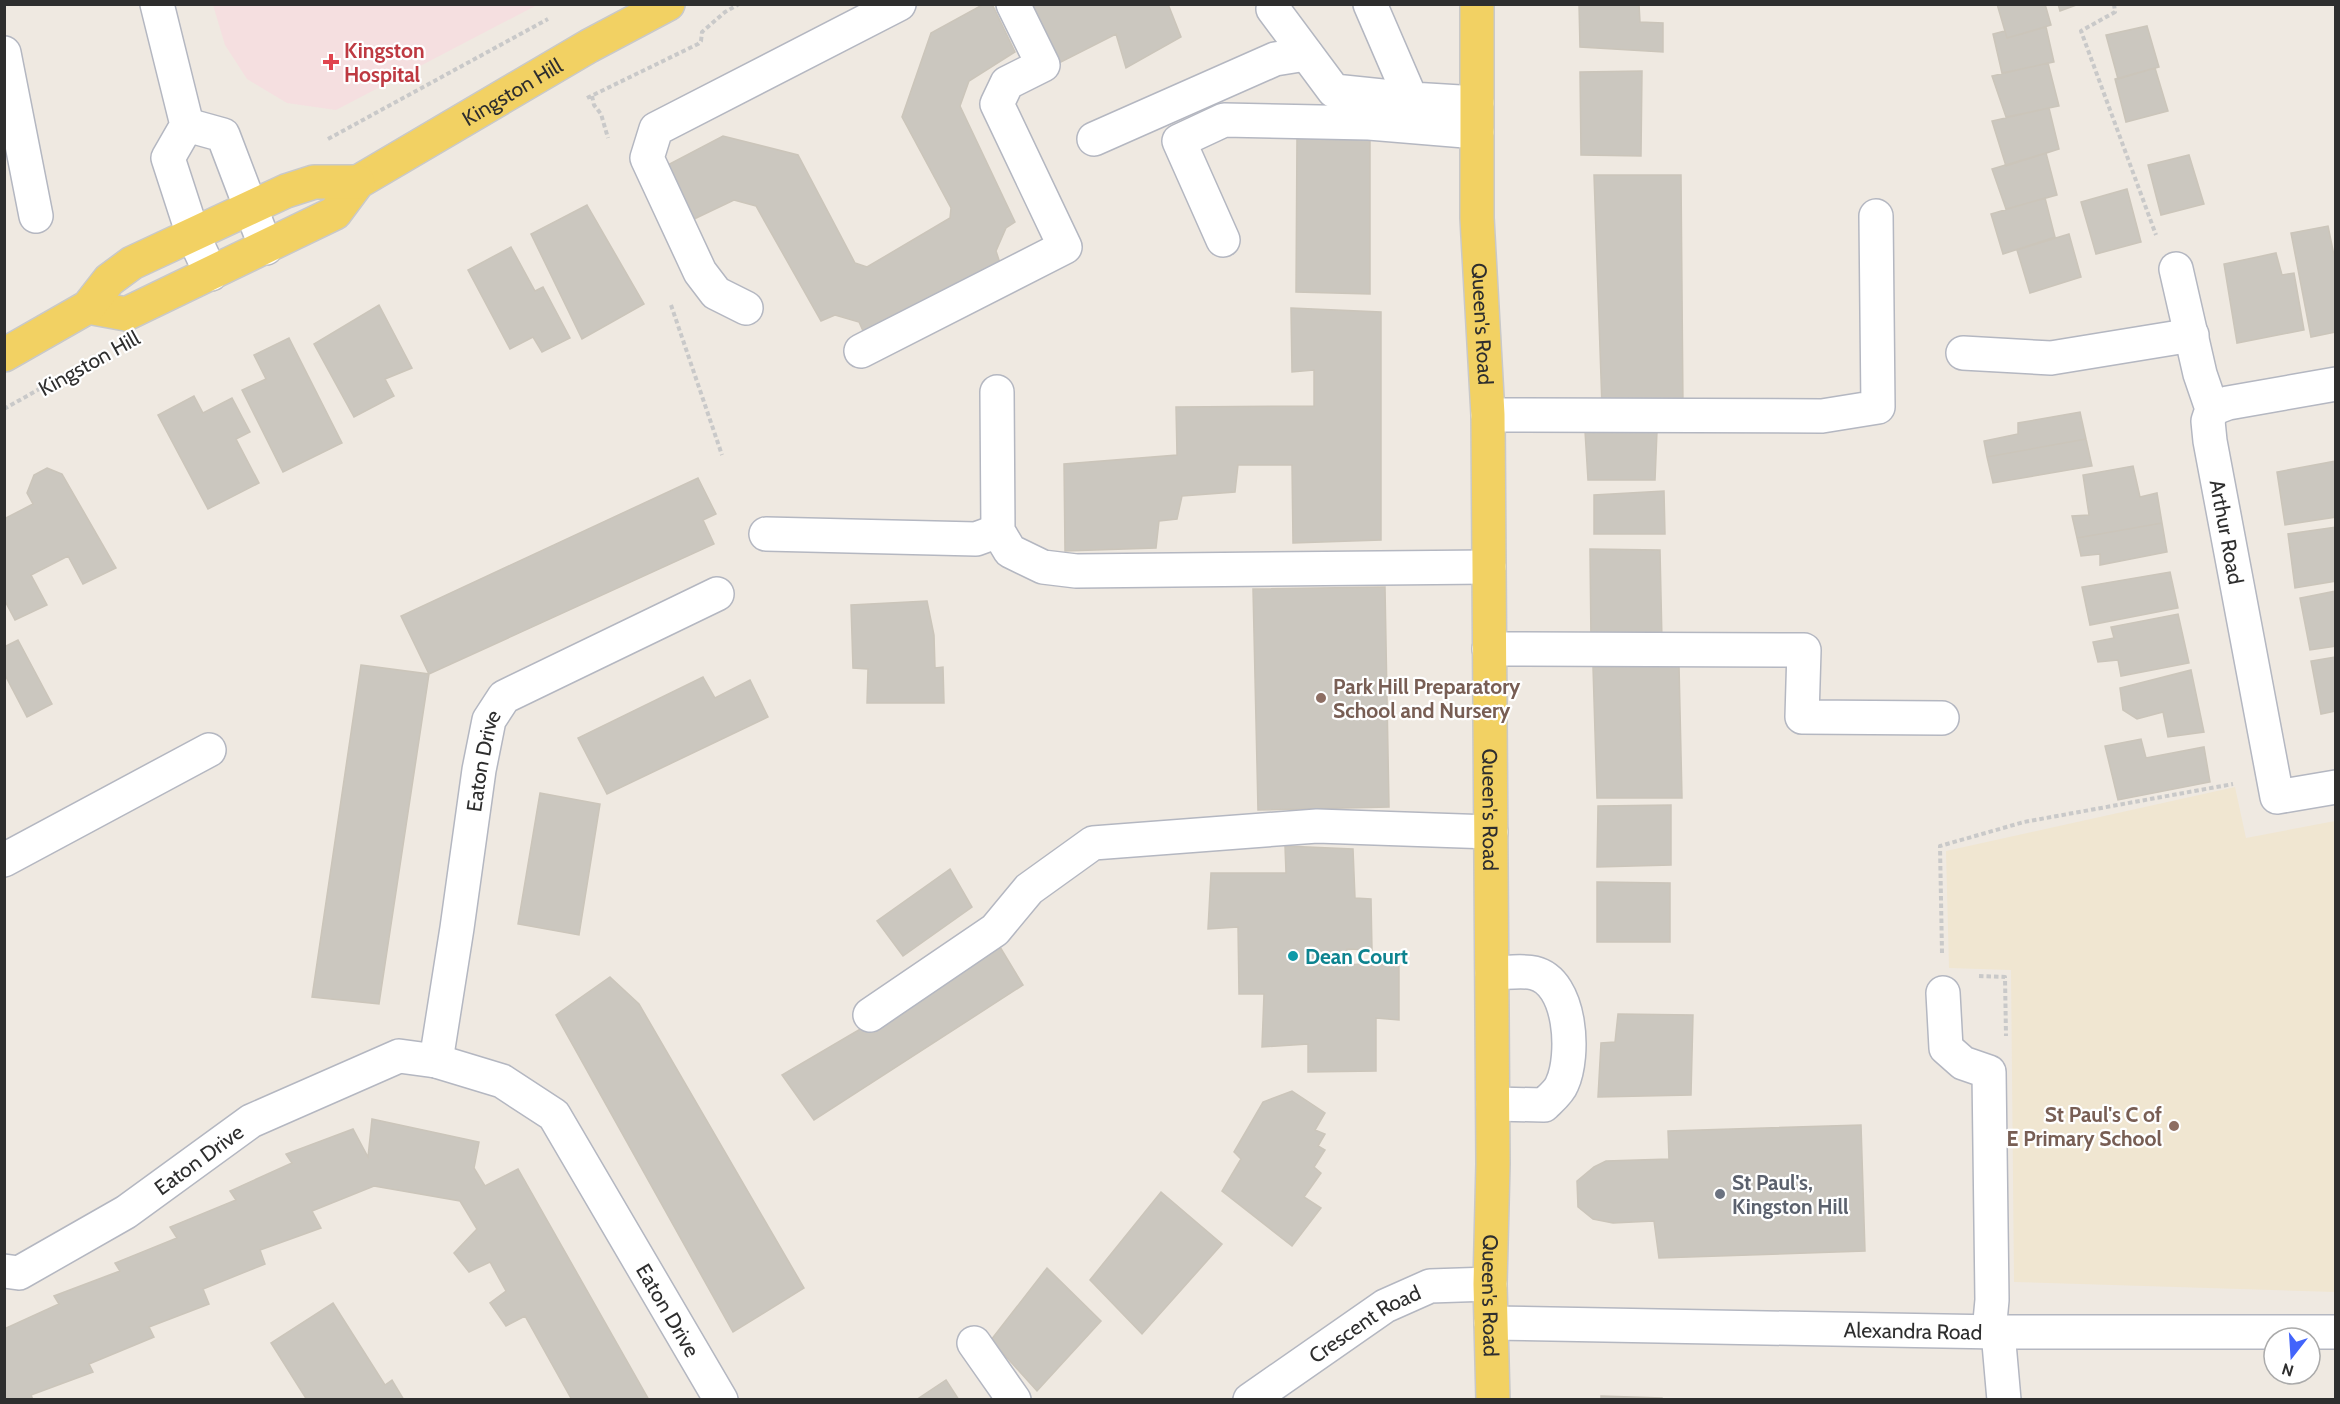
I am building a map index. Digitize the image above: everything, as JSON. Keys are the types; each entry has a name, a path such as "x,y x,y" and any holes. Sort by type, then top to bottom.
{"main road":[{"name":"Kingston Hill","path":"88,307 126,314 335,213 358,182 589,46 668,4"},
{"name":"Queen's Road","path":"1477,4 1477,218 1488,414 1493,1400"},
{"path":"4,355 88,307 109,280 132,263 286,191 314,182 358,182"}],"street":[{"path":"157,4 187,125 168,158 193,236 211,274"},
{"path":"746,308 716,293 700,272 647,158 656,129 899,4"},
{"path":"861,351 1065,247 997,104 1006,83 1043,65 1013,4"},
{"path":"1370,4 1411,99"},
{"path":"1273,9 1334,91 1411,99 1477,117"},
{"path":"11,50 36,216"},
{"path":"1094,139 1275,59 1306,54"},
{"path":"1222,240 1179,141 1224,120 1368,123 1477,117"},
{"path":"187,125 223,135 266,248"},
{"path":"1488,414 1822,416 1878,407 1876,216"},
{"name":"Arthur Road","path":"2176,268 2200,374 2212,409 2208,422 2210,441 2277,797 2336,787"},
{"path":"1963,353 2051,358 2192,335"},
{"path":"2212,409 2228,403 2336,384"},
{"path":"998,392 998,531 1010,550 1043,567 1076,571 1489,567"},
{"path":"766,534 976,539 998,531"},
{"name":"Eaton Drive","path":"436,1061 479,770 489,720 504,697 717,594"},
{"path":"1489,649 1804,650 1802,717 1942,718"},
{"path":"4,860 209,750"},
{"path":"870,1015 995,930 1029,890 1093,843 1317,826 1491,832"},
{"path":"1492,973 1535,973 1551,983 1565,1006 1570,1059 1562,1086 1544,1105 1493,1104"},
{"path":"1943,993 1946,1048 1963,1063 1989,1071 1993,1332 2004,1400"},
{"name":"Eaton Drive","path":"4,1271 19,1273 126,1212 251,1121 399,1056 436,1061 502,1081 554,1115 721,1400"},
{"name":"Crescent Road","path":"1250,1400 1385,1305 1430,1286 1491,1284"},
{"name":"Alexandra Road","path":"1491,1323 1993,1332 2336,1332"},
{"path":"974,1343 1014,1400"}],"path":[{"name":"Kingston Hill","path":"583,100 698,44 701,41 702,32 725,12 739,4"},
{"path":"2114,4 2115,12 2081,31 2156,235 2176,268"},
{"path":"324,141 554,16"},
{"path":"592,96 594,105 602,114"},
{"name":"Kingston Hill","path":"4,409 109,350"},
{"path":"1940,846 2024,822 2242,783 2270,759"}],"shaded area":[{"name":"Kingston Hospital","path":"213,4 537,5 336,110 287,103 247,79 225,45"},
{"name":"St Paul's C of E Primary School","path":"2235,787 2246,838 2335,821 2335,1292 2014,1282 2011,970 1949,968 1946,851"}],"building":[{"path":"984,4 992,4 1015,52 969,81 960,106 1015,222 1006,228 996,251 1001,266 864,333 859,322 835,315 821,321 756,206 734,200 690,221 660,169 723,136 798,155 855,263 867,267 950,218 951,208 902,117 931,33"},
{"path":"1032,4 1168,4 1181,37 1126,68 1116,34 1057,64"},
{"path":"1579,4 1639,4 1640,22 1663,23 1663,52 1580,47"},
{"path":"1997,4 2045,4 2051,25 2007,38"},
{"path":"2058,4 2079,4 2060,11"},
{"path":"2147,26 2159,67 2118,79 2106,35"},
{"path":"2046,27 2054,62 2002,73 1993,34 2005,31 2007,38"},
{"path":"2048,63 2059,106 2006,117 1992,76"},
{"path":"2155,68 2168,111 2126,122 2115,79"},
{"path":"1642,71 1641,156 1581,155 1580,72"},
{"path":"2049,108 2059,149 2006,166 1992,121"},
{"path":"1297,134 1370,134 1370,294 1296,292"},
{"path":"2046,153 2057,195 2006,209 1992,169"},
{"path":"2189,155 2204,204 2161,215 2148,165"},
{"path":"1594,175 1681,175 1683,407 1602,407"},
{"path":"2127,189 2141,242 2096,254 2081,202"},
{"path":"2045,198 2055,237 2003,254 1991,214"},
{"path":"587,205 644,304 582,339 531,234"},
{"path":"2328,226 2336,265 2336,332 2311,337 2291,233"},
{"path":"2069,234 2081,277 2030,293 2017,250"},
{"path":"511,247 535,291 543,287 570,338 542,352 533,337 510,349 468,270"},
{"path":"2276,253 2282,275 2294,273 2304,330 2237,343 2224,264"},
{"path":"379,305 412,368 385,379 394,396 354,417 314,344"},
{"path":"1291,308 1381,312 1381,540 1293,543 1292,465 1238,465 1235,492 1182,496 1177,519 1159,521 1156,548 1065,551 1064,464 1177,455 1176,407 1314,406 1314,370 1292,372"},
{"path":"289,338 342,443 283,472 242,390 266,379 254,355"},
{"path":"194,396 203,413 232,398 250,432 236,439 259,483 208,509 158,415"},
{"path":"2080,412 2086,439 1987,457 1984,441 2018,434 2018,423"},
{"path":"1585,431 1657,431 1655,480 1588,480"},
{"path":"2086,439 2092,466 1993,483 1987,457"},
{"path":"2336,461 2336,517 2285,525 2277,472"},
{"path":"2133,466 2140,497 2157,493 2162,523 2077,538 2072,516 2089,515 2083,475"},
{"path":"47,468 62,474 116,568 83,584 68,556 31,575 47,605 15,620 4,599 4,517 33,504 27,493 34,475"},
{"path":"698,478 716,514 703,520 714,544 429,674 401,616"},
{"path":"1664,491 1665,534 1594,534 1594,495"},
{"path":"2162,523 2167,552 2100,565 2100,554 2081,556 2077,538"},
{"path":"2336,527 2336,581 2295,588 2288,534"},
{"path":"1590,549 1660,550 1662,641 1591,643"},
{"path":"2170,572 2178,608 2090,625 2082,587"},
{"name":"Park Hill Preparatory School and Nursery","path":"1385,587 1389,807 1258,810 1253,589"},
{"path":"2336,591 2336,646 2310,650 2300,598"},
{"path":"927,601 934,635 935,668 943,667 944,703 867,703 868,669 853,668 851,605"},
{"path":"2178,614 2189,663 2121,676 2118,660 2098,662 2093,642 2114,638 2111,627"},
{"path":"18,640 52,704 27,717 4,673 4,647"},
{"path":"2336,657 2336,711 2321,714 2311,661"},
{"path":"361,665 429,674 379,1004 312,997"},
{"path":"1679,665 1682,798 1597,798 1593,667"},
{"path":"2191,670 2204,732 2168,737 2163,712 2137,719 2123,710 2120,688"},
{"path":"703,677 715,698 750,680 768,717 607,794 578,738"},
{"path":"2141,739 2146,758 2204,747 2210,782 2118,800 2105,746"},
{"path":"540,793 600,804 579,935 518,924"},
{"path":"1671,805 1671,865 1597,867 1598,806"},
{"name":"Dean Court","path":"1285,846 1353,849 1355,898 1371,899 1372,950 1347,949 1348,965 1399,961 1399,1020 1376,1018 1376,1071 1308,1072 1308,1044 1262,1047 1264,994 1239,994 1238,927 1208,929 1211,873 1286,873"},
{"path":"950,869 972,907 903,956 877,921"},
{"path":"1597,882 1670,883 1670,942 1597,942"},
{"path":"1000,947 1023,985 814,1120 782,1075"},
{"path":"610,977 639,1004 804,1288 733,1332 556,1015"},
{"path":"1618,1014 1693,1015 1691,1095 1598,1097 1601,1043 1615,1042"},
{"path":"1292,1091 1325,1113 1315,1130 1325,1134 1318,1146 1325,1150 1314,1167 1321,1173 1304,1197 1321,1208 1292,1246 1222,1191 1241,1159 1234,1152 1263,1102"},
{"path":"372,1119 479,1142 474,1168 485,1186 518,1169 649,1400 572,1400 525,1316 506,1326 490,1303 506,1291 490,1262 469,1272 454,1253 477,1229 460,1201 374,1186 312,1211 321,1228 260,1250 265,1264 203,1289 209,1304 149,1327 154,1337 89,1364 93,1372 31,1395 33,1400 4,1400 4,1329 59,1304 54,1296 120,1271 115,1263 177,1238 170,1227 236,1200 230,1191 292,1163 286,1154 353,1129 368,1157"},
{"name":"St Paul's, Kingston Hill","path":"1861,1125 1865,1251 1659,1258 1654,1221 1613,1223 1593,1219 1578,1207 1577,1181 1594,1167 1606,1161 1669,1159 1668,1131"},
{"path":"1161,1192 1222,1244 1142,1334 1090,1280"},
{"path":"1047,1268 1101,1321 1037,1391 991,1340"},
{"path":"333,1303 385,1385 392,1380 404,1400 307,1400 271,1343"},
{"path":"946,1380 959,1400 916,1400"},
{"path":"1601,1396 1662,1398 1662,1400 1601,1400"}],"place":[{"name":"Kingston Hospital","path":"331,62"},
{"name":"Park Hill Preparatory School and Nursery","path":"1321,698"},
{"name":"Dean Court","path":"1293,956"},
{"name":"St Paul's C of E Primary School","path":"2174,1126"},
{"name":"St Paul's, Kingston Hill","path":"1720,1194"}]}
